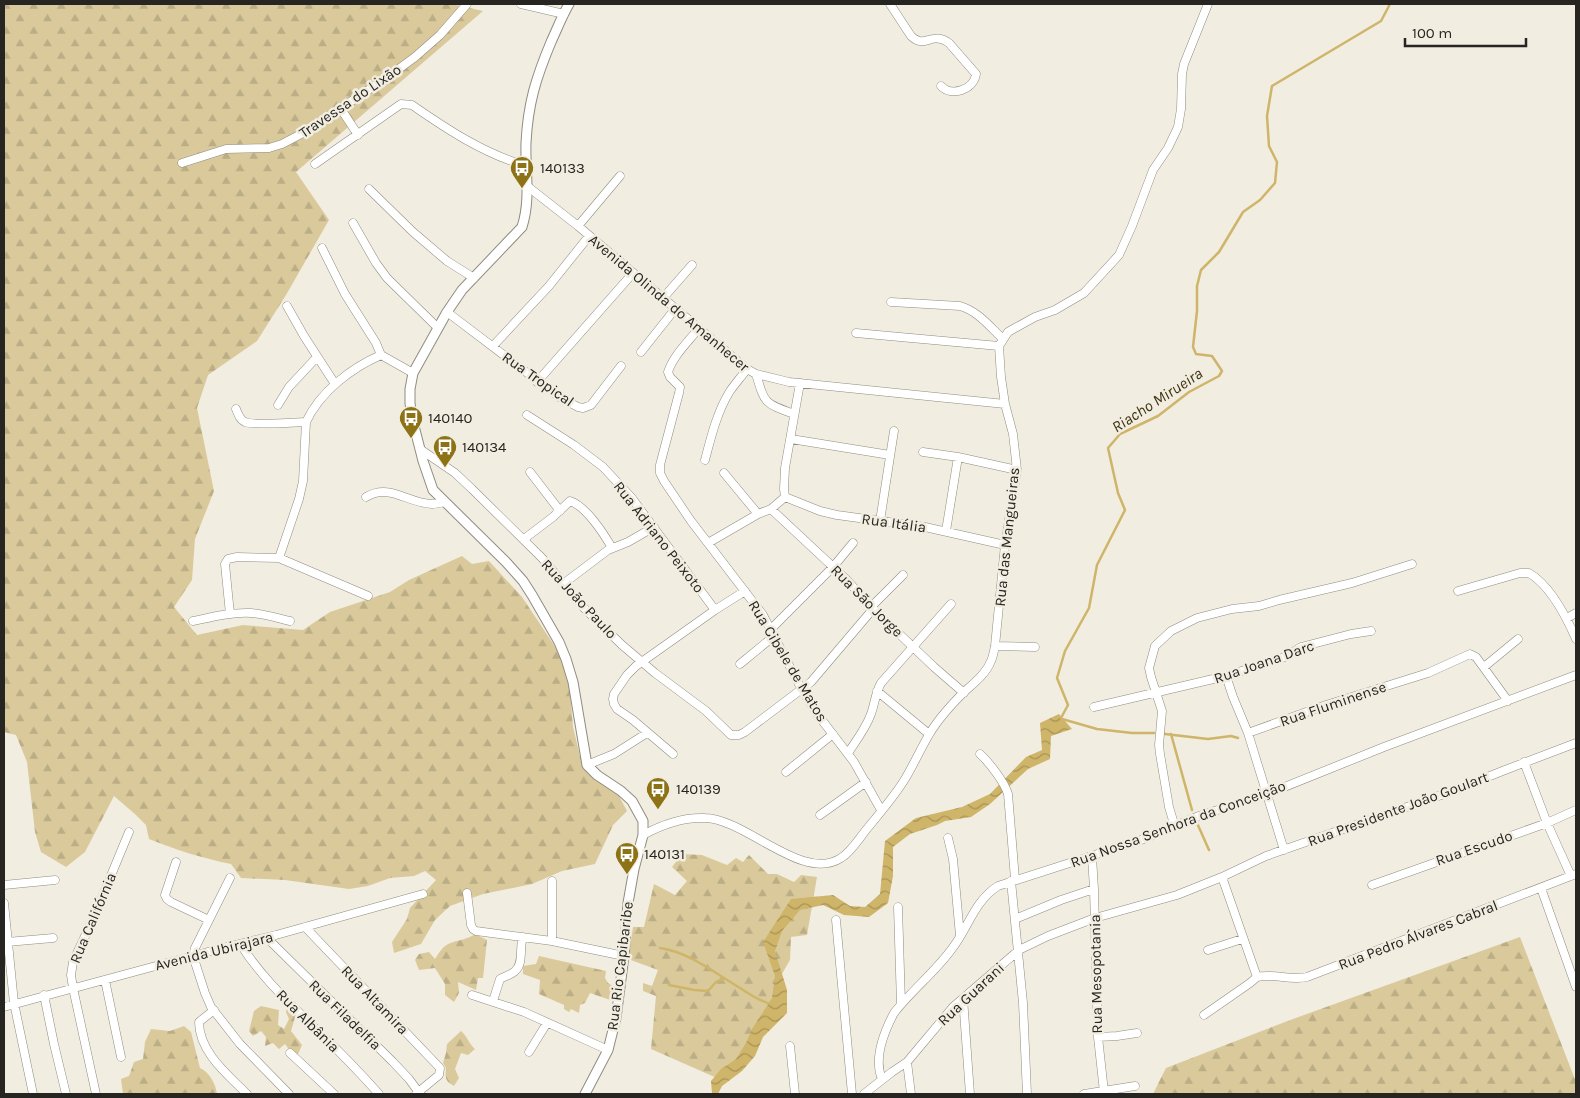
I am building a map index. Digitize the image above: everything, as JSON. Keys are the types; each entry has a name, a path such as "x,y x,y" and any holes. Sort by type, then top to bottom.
{"street":[{"name":"Travessa do Lixão","path":"182,162 226,149 257,149 282,144 314,127 415,57 440,35 467,4"},
{"path":"521,4 564,14"},
{"path":"569,4 533,89 528,117 526,166 528,202 522,227 474,278 437,327 413,373 410,403 420,449 433,490 523,581 559,642 566,659 573,682 587,765 597,775 632,801 643,821 643,834"},
{"path":"890,4 915,40 919,42 934,37 944,39 976,74 973,82 965,89 950,92 941,86"},
{"path":"1001,343 1008,332 1022,323 1055,310 1084,293 1119,255 1153,170 1168,148 1178,127 1184,64 1208,4"},
{"path":"315,164 401,104 406,103 465,140 497,156 526,166"},
{"path":"341,108 358,135"},
{"path":"578,226 620,176"},
{"name":"Avenida Olinda do Amanhecer","path":"527,186 578,226 746,369 756,374 800,383 1005,404"},
{"path":"369,189 413,232 440,255 474,278"},
{"path":"353,223 387,278 437,327"},
{"path":"493,346 550,286 589,236"},
{"path":"322,248 345,294 376,343 381,355 413,373"},
{"path":"662,298 692,265"},
{"path":"537,382 633,273"},
{"path":"891,302 968,308 986,323 1001,343"},
{"path":"287,306 335,384"},
{"path":"641,352 675,309"},
{"name":"Rua Tropical","path":"447,312 537,382 571,404 583,408 588,407 595,400 621,366"},
{"name":"Rua Cibele de Matos","path":"699,328 676,357 668,372 670,377 680,387 660,465 660,473 676,499 763,615 802,690 818,715 848,753 881,810"},
{"path":"856,333 1001,343"},
{"name":"Rua das Mangueiras","path":"643,834 668,823 706,818 728,824 746,832 797,860 815,865 826,864 842,858 852,848 904,781 937,722 985,672 992,661 995,646 1005,545 1017,470 1013,434 1005,404 1001,377 1001,343"},
{"path":"279,558 299,499 303,481 306,422 314,407 335,384 362,363 381,355"},
{"path":"278,405 289,387 317,357"},
{"path":"705,460 721,408 746,369"},
{"path":"756,374 764,399 771,406 794,414"},
{"path":"708,543 758,514 771,509 785,497 784,482 800,383"},
{"path":"236,409 239,418 244,422 306,422"},
{"name":"Rua Adriano Peixoto","path":"527,415 574,445 603,467 631,497 715,610"},
{"path":"880,521 894,431"},
{"path":"790,438 890,455"},
{"name":"Rua João Paulo","path":"420,449 455,473 524,539 604,628 656,673 706,711 731,734 739,735 745,732 802,690"},
{"path":"923,452 958,457 1017,470"},
{"path":"946,531 958,457"},
{"path":"530,472 560,511"},
{"path":"724,473 758,514"},
{"path":"366,496 382,490 429,504 444,502"},
{"name":"Rua Itália","path":"785,497 820,511 860,519 911,524 1005,545"},
{"path":"524,539 560,511 567,503 573,502 601,529 612,548"},
{"name":"Rua São Jorge","path":"771,509 833,567 872,608 964,693"},
{"path":"563,584 612,548 628,542 654,527"},
{"path":"740,664 854,543"},
{"path":"230,614 224,569 226,561 237,557 279,558 368,596"},
{"path":"1175,827 1169,807 1160,754 1162,711 1150,677 1149,668 1155,646 1171,631 1197,618 1258,606 1352,583 1412,564"},
{"path":"1458,591 1520,573 1529,573 1554,596 1567,618 1576,639"},
{"path":"802,690 818,674 872,608 903,576"},
{"path":"673,754 617,709 613,699 614,694 627,676 642,661 715,610 746,591"},
{"path":"848,753 868,722 881,683 951,604"},
{"path":"193,621 230,614 253,613 290,620"},
{"path":"1567,618 1576,613"},
{"name":"Rua Joana Darc","path":"1094,707 1226,676 1285,657 1301,647 1351,634 1371,631"},
{"path":"1508,701 1484,667 1518,639"},
{"path":"995,646 1035,646"},
{"name":"Rua Fluminense","path":"1248,733 1326,705 1436,670 1466,655 1473,655 1484,667"},
{"name":"Rua Nossa Senhora da Conceição","path":"882,1079 879,1066 887,1026 901,1004 952,949 982,898 989,891 1013,880 1092,857 1175,827 1199,816 1267,794 1576,674"},
{"path":"1226,676 1248,733 1284,850"},
{"path":"877,691 929,734"},
{"path":"587,765 614,754 647,733"},
{"path":"786,772 833,734"},
{"name":"Rua Presidente João Goulart","path":"1095,918 1177,895 1284,850 1450,792 1576,743"},
{"path":"980,754 998,777 1008,794 1014,919 1019,950 1027,1094"},
{"path":"1524,762 1546,823 1573,875"},
{"path":"820,815 866,782"},
{"name":"Rua Escudo","path":"1372,885 1546,823 1576,810"},
{"name":"Rua Califórnia","path":"96,1094 73,988 72,962 93,919 129,832"},
{"name":"Rua Rio Capibaribe","path":"585,1094 608,1050 616,1018 631,886 643,834"},
{"path":"948,838 953,859 960,936"},
{"name":"Rua Mesopotania","path":"1092,857 1098,1037 1104,1092"},
{"path":"176,862 167,885 165,894 167,899 208,920"},
{"name":"Rua Pedro Álvares Cabral","path":"1256,977 1270,975 1295,978 1307,977 1573,875"},
{"path":"1204,1015 1256,977 1222,877"},
{"path":"230,878 194,948 193,956 212,1008 240,1044 289,1094"},
{"path":"4,885 55,880"},
{"path":"552,881 552,941"},
{"path":"1541,888 1576,987"},
{"path":"1014,919 1094,889"},
{"path":"466,893 473,929 480,933 552,941 624,956"},
{"name":"Avenida Ubirajara","path":"4,1007 267,938 423,894"},
{"path":"4,903 14,1003 33,1094"},
{"path":"898,908 901,1004"},
{"name":"Rua Guarani","path":"864,1094 907,1062 943,1018 963,998 1019,950 1048,936 1095,918"},
{"path":"836,920 852,1094"},
{"name":"Rua Altamira","path":"304,927 440,1068 439,1075 419,1093"},
{"path":"493,1001 500,979 514,972 519,966 520,946 523,937"},
{"path":"7,942 54,938"},
{"name":"Rua Filadelfia","path":"267,938 393,1062 419,1093"},
{"path":"1208,950 1242,939"},
{"name":"Rua Albânia","path":"240,945 264,977 379,1094"},
{"path":"106,980 120,1057"},
{"path":"44,995 66,1094"},
{"path":"472,995 524,1012 608,1050"},
{"path":"963,998 970,1094"},
{"path":"212,1008 199,1022 200,1036 211,1055 223,1070 247,1094"},
{"path":"529,1052 547,1023"},
{"path":"1098,1037 1137,1033"},
{"path":"790,1046 795,1094"},
{"path":"290,1053 334,1094"},
{"path":"907,1062 911,1094"},
{"path":"1084,1094 1135,1086"}],"green space":[{"path":"4,4 452,4 483,11 296,172 329,220 257,341 208,375 197,408 214,491 195,539 192,580 174,607 197,635 243,625 303,630 330,612 390,592 409,580 462,556 472,564 489,561 522,597 568,666 573,727 580,756 610,779 627,811 613,825 595,864 562,871 532,884 483,894 450,906 435,920 421,944 394,953 392,942 407,919 410,908 436,880 425,871 414,876 390,878 368,886 349,889 285,880 241,878 231,864 169,847 149,839 146,825 114,796 85,852 66,867 41,852 35,832 27,762 16,735 4,732"},
{"path":"682,854 702,855 727,865 736,858 743,862 749,855 768,874 777,874 794,882 801,875 817,877 807,935 791,937 790,960 775,986 777,998 726,1082 651,1049 656,996 643,991 643,983 652,986 658,970 628,959 633,927 644,927 654,884 675,895 687,881 672,867"},
{"path":"475,934 487,940 483,978 478,978 476,990 458,982 459,993 454,1002 445,995 445,984 435,968 419,970 415,960 419,954 429,952 435,959 446,946"},
{"path":"1520,937 1576,1082 1576,1094 1153,1094 1166,1068 1293,1019"},
{"path":"539,956 606,971 605,978 614,987 610,1000 590,993 585,1003 580,1005 579,1013 571,1009 569,1012 564,1009 564,1005 539,994 540,980 523,974 523,966 536,964"},
{"path":"261,1006 279,1010 278,1025 284,1029 289,1019 286,1012 287,1006 296,1014 291,1031 302,1045 296,1059 285,1044 279,1049 273,1043 265,1046 266,1037 261,1031 253,1036 249,1031 254,1011"},
{"path":"184,1026 191,1032 200,1068 212,1079 217,1094 123,1094 121,1079 129,1076 134,1062 143,1059 145,1042 151,1029 170,1031"},
{"path":"461,1031 475,1049 468,1055 461,1053 455,1069 459,1078 454,1086 446,1079 446,1068 443,1063 447,1044"}],"water":[{"path":"1059,714 1072,729 1051,736 1050,759 1028,769 990,804 971,817 945,821 910,834 893,847 893,876 888,903 869,917 844,915 823,905 800,910 782,931 775,951 787,990 787,1013 763,1037 755,1056 742,1071 722,1086 718,1094 696,1094 712,1093 711,1081 721,1069 736,1059 772,998 775,976 763,942 791,899 833,895 850,906 865,907 880,894 885,841 916,818 962,807 990,794 1026,757 1042,750 1040,723"}],"waterway":[{"name":"Riacho Mirueira","path":"1061,718 1068,705 1057,678 1065,651 1089,608 1097,565 1125,510 1118,493 1108,448 1120,434 1158,416 1189,392 1219,376 1222,371 1212,356 1196,354 1193,347 1197,311 1197,286 1201,270 1219,252 1243,212 1260,200 1275,183 1277,162 1269,146 1267,116 1272,86 1381,21 1390,4"},
{"path":"1062,719 1097,729 1132,733 1154,733"},
{"path":"1165,734 1208,739 1231,736 1238,738"},
{"path":"1171,734 1192,810"},
{"path":"1197,823 1209,850"},
{"path":"660,948 691,958 755,997 771,1004"},
{"path":"669,985 708,991 716,982 723,979"}],"place":[{"name":"140133","path":"522,189"},
{"name":"140140","path":"411,439"},
{"name":"140134","path":"445,468"},
{"name":"140139","path":"658,810"},
{"name":"140131","path":"627,875"}]}
